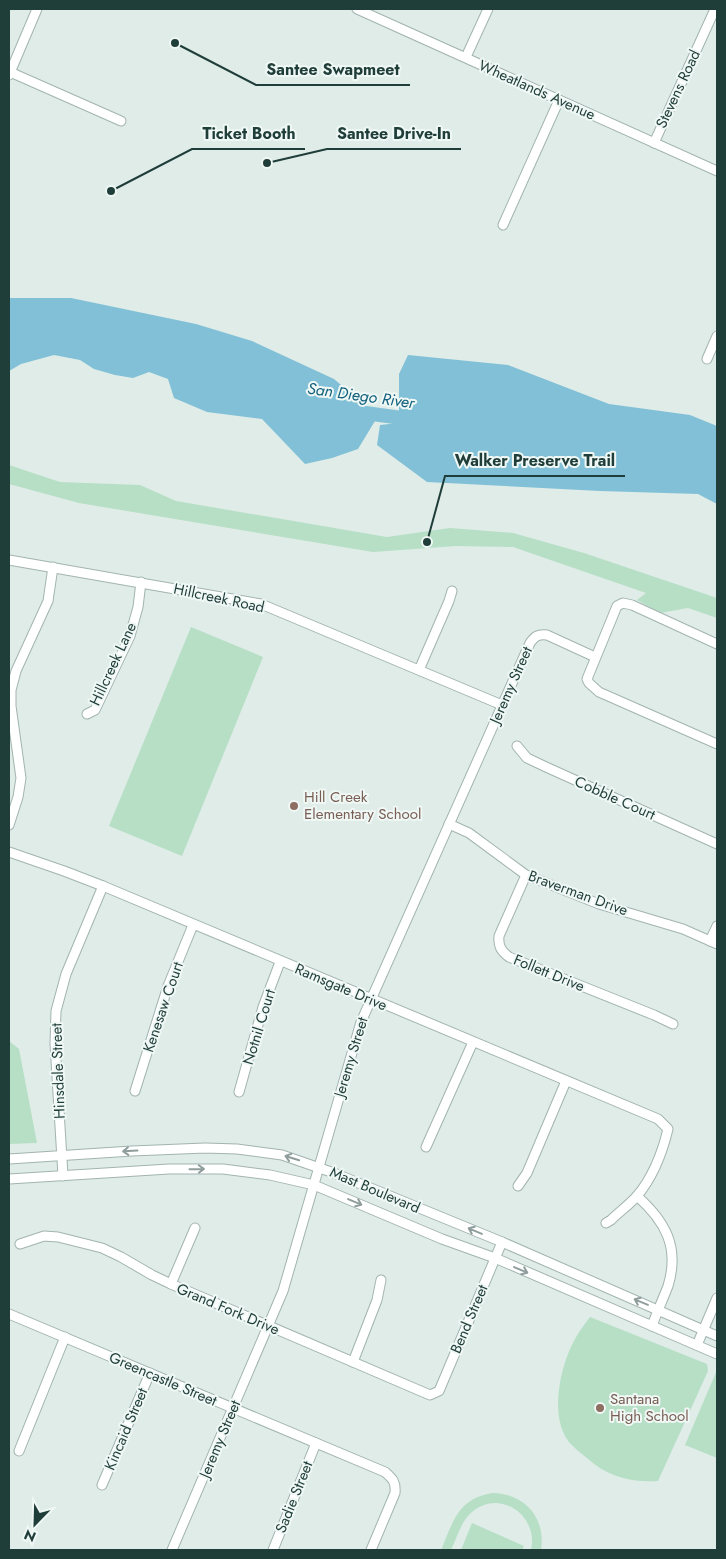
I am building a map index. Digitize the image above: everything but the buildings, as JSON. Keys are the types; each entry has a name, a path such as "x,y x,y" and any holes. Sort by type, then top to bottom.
{"street":[{"path":"37,9 10,73 121,121"},
{"name":"Wheatlands Avenue","path":"357,9 717,171"},
{"path":"466,58 488,9"},
{"name":"Stevens Road","path":"654,142 715,9"},
{"path":"503,225 559,100"},
{"path":"707,358 717,336"},
{"name":"Hillcreek Road","path":"9,560 261,604 502,705"},
{"path":"9,825 18,797 21,778 11,706 11,690 16,672 48,601 53,567"},
{"name":"Hillcreek Lane","path":"87,714 95,710 130,636 138,607 141,582"},
{"path":"419,670 452,591"},
{"path":"717,644 623,602 616,606 587,679 599,692 717,744"},
{"name":"Jeremy Street","path":"172,1550 283,1291 320,1167 355,1038 370,999 527,650 534,637 539,634 547,635 595,657"},
{"name":"Cobble Court","path":"517,746 527,758 717,844"},
{"name":"Braverman Drive","path":"449,824 469,833 526,875 599,904 670,925 714,943"},
{"name":"Ramsgate Drive","path":"9,852 64,870 103,886 658,1120 668,1129 662,1151 655,1168 637,1196"},
{"name":"Follett Drive","path":"526,875 500,936 498,945 503,953 673,1024"},
{"name":"Hinsdale Street","path":"63,1176 55,1044 56,1011 66,974 103,886"},
{"name":"Kenesaw Court","path":"135,1091 168,986 192,924"},
{"path":"714,943 717,926"},
{"name":"Notnil Court","path":"240,1092 262,1007 280,962"},
{"path":"426,1147 473,1042"},
{"path":"518,1186 527,1173 566,1081"},
{"name":"Mast Boulevard","path":"9,1159 132,1151 237,1149 282,1155 320,1167 502,1242 717,1336"},
{"name":"Mast Boulevard","path":"9,1180 168,1169 223,1169 270,1175 314,1185 442,1239 495,1258 717,1354"},
{"path":"606,1223 637,1196 657,1216 665,1229 670,1245 672,1270 652,1326"},
{"path":"172,1284 195,1228"},
{"name":"Grand Fork Drive","path":"20,1244 44,1236 58,1237 102,1248 121,1256 152,1275 172,1284 421,1392 430,1395 434,1393"},
{"name":"Bend Street","path":"434,1393 438,1391 446,1374 502,1242"},
{"path":"353,1362 377,1300 380,1280"},
{"path":"697,1345 717,1298"},
{"name":"Greencastle Street","path":"9,1314 384,1472 393,1478 396,1485 390,1505 371,1550"},
{"path":"18,1451 65,1337"},
{"name":"Kincaid Street","path":"102,1485 150,1373"},
{"name":"Sadie Street","path":"273,1550 316,1443"}],"green space":[{"path":"9,465 60,482 140,485 176,501 387,537 450,528 513,533 584,553 717,598 717,618 688,608 660,613 637,600 646,593 513,547 456,546 373,552 79,503 9,484"},
{"path":"191,627 263,657 182,856 109,826"},
{"path":"9,1041 19,1049 37,1143 9,1144"},
{"path":"590,1317 707,1364 708,1371 658,1481 639,1481 611,1474 594,1464 573,1446 563,1431 559,1419 558,1405 561,1377 578,1333"},
{"path":"717,1370 717,1458 685,1445"},
{"path":"493,1493 515,1498 531,1510 540,1528 542,1538 541,1550 531,1550 532,1538 529,1526 515,1509 494,1503 483,1505 472,1512 462,1525 451,1550 441,1550 453,1521 464,1506 472,1500"},
{"path":"472,1523 524,1546 522,1550 461,1550"}],"water":[{"path":"9,298 71,298 196,324 252,341 334,379 378,416 358,449 332,458 305,464 262,419 207,412 174,398 168,379 149,372 133,378 115,375 94,369 80,360 54,355 21,364 9,371"},
{"path":"408,355 508,365 609,404 690,415 717,426 717,504 698,494 427,482 377,445 380,425 399,423 399,374"}],"waterway":[{"name":"San Diego River","path":"358,412 416,420"}],"place":[{"name":"Santee Swapmeet","path":"175,43"},
{"name":"Santee Drive-In","path":"267,163"},
{"name":"Ticket Booth","path":"111,191"},
{"name":"Walker Preserve Trail","path":"427,542"},
{"name":"Hill Creek Elementary School","path":"294,806"},
{"name":"Santana High School","path":"600,1408"}]}
